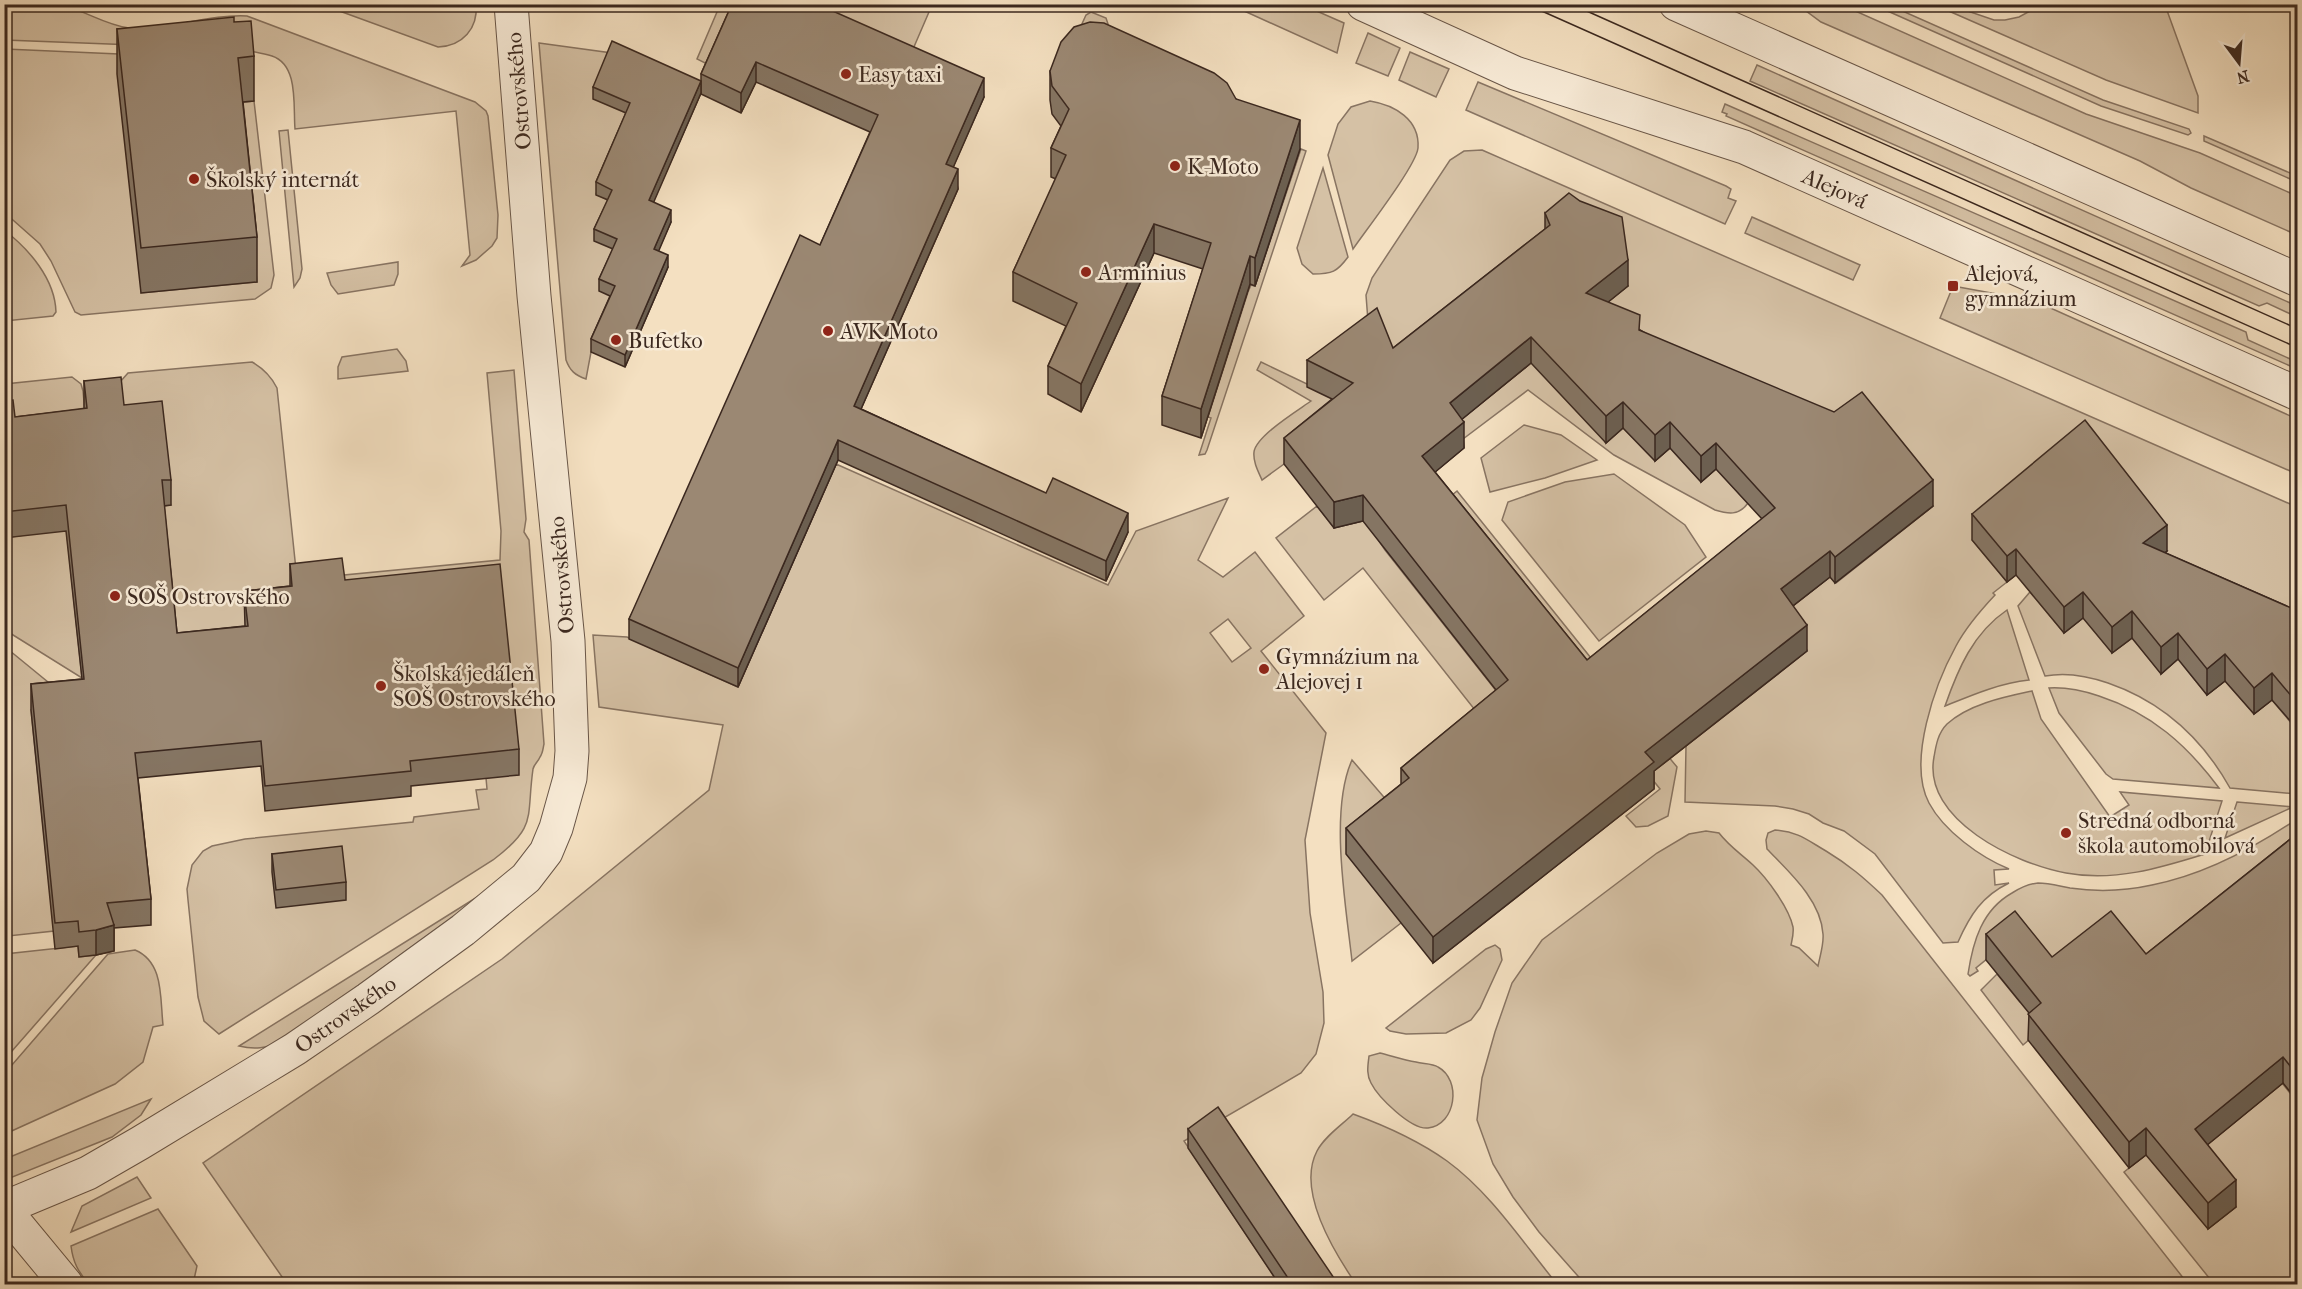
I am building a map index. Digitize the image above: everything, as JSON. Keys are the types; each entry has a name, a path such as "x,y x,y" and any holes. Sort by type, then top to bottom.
{"street":[{"name":"Ostrovského","path":"4,1209 88,1173 296,1049 463,930 526,878 546,852 568,787 572,752 568,641 533,285 511,4"},
{"name":"Alejová","path":"1363,4 1515,73 1744,147 2298,394"},
{"path":"1676,4 2298,280"},
{"path":"4,1209 66,1284"}],"shaded area":[{"path":"39,3 60,5 111,24 129,28 159,27 217,17 247,16 475,102 486,111 488,116 498,215 497,238 492,246 476,260 462,266 470,255 456,111 295,129 291,77 281,61 272,56 239,49 5,40 5,5"},
{"path":"323,5 476,5 476,13 471,28 462,39 447,46 438,47"},
{"path":"720,5 741,5 713,67 697,59"},
{"path":"773,5 932,5 907,63"},
{"path":"1231,5 1303,5 1344,23 1337,53"},
{"path":"1798,5 1842,5 2086,114 2200,153 2297,196 2297,235 2191,188 2140,161 1821,22"},
{"path":"1874,5 1889,5 2103,100 2189,129 2191,133 2188,135 2101,106"},
{"path":"1935,5 1950,5 1994,20 2005,20 2019,17 2041,5 2165,5 2198,96 2198,113 2106,80"},
{"path":"1091,12 1106,18 1108,24 1096,51 1061,70 1086,15"},
{"path":"1368,33 1400,48 1388,76 1356,63"},
{"path":"539,43 612,53 630,115 596,194 612,202 617,251 618,300 591,352 586,379 573,372 566,360"},
{"path":"5,49 187,57 141,293 257,282 238,103 254,101 274,275 271,288 255,299 81,315 75,312 51,261 40,244 5,213"},
{"path":"1410,52 1449,69 1436,97 1399,80"},
{"path":"1757,65 2297,306 2297,317 2267,303 2259,306 1750,81"},
{"path":"1478,82 1726,186 1731,189 1728,198 1736,201 1725,224 1466,110"},
{"path":"1370,101 1388,106 1404,115 1415,129 1418,148 1400,183 1353,249 1328,155 1338,124 1351,107"},
{"path":"1725,104 2246,332 2248,340 2297,362 2297,369 1726,116 1727,114 1722,112"},
{"path":"288,130 302,269 300,278 294,287 279,131"},
{"path":"2204,136 2297,176 2297,182 2204,141"},
{"path":"1301,149 1306,151 1207,450 1205,454 1199,455 1211,418 1208,417 1248,292 1251,285 1255,286"},
{"path":"1482,150 2297,507 2297,637 1973,541 2007,582 1993,593 1995,595 1964,632 1940,681 1926,723 1922,745 1923,786 1929,803 1953,833 1986,858 2009,869 1994,870 1995,885 2009,883 1984,900 1967,923 1958,942 1943,943 1875,854 1844,831 1793,809 1775,806 1685,802 1686,746 1781,615 1830,577 1836,583 1932,507 1841,433 1639,356 1402,367 1368,321 1366,295 1372,278 1450,160 1464,151"},
{"path":"1323,168 1348,257 1341,266 1333,271 1313,274 1302,264 1297,248"},
{"path":"1752,217 1860,265 1853,280 1745,233"},
{"path":"4,230 23,246 46,277 55,300 56,312 53,316 5,321"},
{"path":"398,262 398,274 394,285 338,294 331,285 327,273"},
{"path":"1953,286 2035,301 2297,419 2297,474 1940,318"},
{"path":"397,349 406,361 408,371 338,379 338,367 342,357"},
{"path":"252,362 267,373 277,388 298,589 248,651 177,658 162,506 171,505 124,430 120,382 128,373"},
{"path":"1261,362 1309,385 1357,376 1284,464 1262,480 1254,459 1256,446 1278,424 1311,401 1257,370"},
{"path":"1531,363 1586,385 1605,442 1623,428 1655,461 1670,448 1701,482 1716,469 1748,503 1741,510 1733,513 1715,510 1614,455 1528,390 1459,442 1449,429"},
{"path":"514,370 526,519 524,532 529,540 544,744 542,754 533,769 529,810 524,829 493,860 219,1034 204,1021 198,997 187,889 192,865 203,851 212,846 245,839 413,822 414,817 479,809 476,790 487,789 486,778 345,606 334,576 500,560 501,531 487,373"},
{"path":"72,377 81,384 83,391 87,434 5,426 5,384"},
{"path":"1524,425 1561,435 1597,460 1545,478 1490,492 1481,458"},
{"path":"836,464 1108,585 1136,531 1228,498 1198,560 1223,577 1255,552 1304,616 1261,651 1326,733 1305,840 1310,913 1323,992 1324,1023 1316,1054 1301,1073 1184,1141 1279,1284 287,1284 203,1163 502,959 709,790 723,725 599,707 593,635 627,637 738,687","holes":["1228,619 1251,648 1232,662 1210,633"]},
{"path":"1614,474 1685,525 1706,557 1599,641 1502,520 1508,502 1565,482"},
{"path":"1457,491 1623,698 1606,713 1440,505"},
{"path":"1317,506 1334,528 1360,512 1385,550 1509,707 1486,724 1363,568 1324,600 1276,538"},
{"path":"65,516 82,678 5,630 4,538 24,535"},
{"path":"2030,592 2064,633 2083,618 2132,638 2161,673 2178,659 2207,695 2225,681 2254,714 2272,700 2297,730 2297,794 2230,788 2194,738 2163,711 2146,700 2093,678 2077,675 2045,676 2018,606"},
{"path":"2007,610 2029,680 1997,687 1945,706 1968,653 1985,630"},
{"path":"4,646 76,705 31,710 54,931 8,936 4,907"},
{"path":"2049,688 2087,692 2118,703 2151,721 2181,744 2219,788 2113,779 2106,774 2059,713"},
{"path":"2032,691 2041,719 2110,817 2129,805 2120,792 2222,801 2205,854 2154,869 2119,875 2066,873 2045,868 1999,849 1957,819 1943,800 1934,780 1934,757 1941,731 1956,717 1976,706"},
{"path":"1628,708 1677,767 1668,816 1648,826 1636,827 1626,816 1660,789 1609,725"},
{"path":"1352,760 1389,803 1401,923 1352,961 1343,887 1340,832 1345,781"},
{"path":"2237,802 2293,807 2225,838"},
{"path":"2297,819 2297,859 2054,1018 2023,1045 1981,990 1997,974 2019,1001 2014,937 1976,968 1978,971 1970,976 1968,974 1976,938 1986,917 2002,900 2021,888 2038,883 2090,890 2132,889 2191,875 2264,840"},
{"path":"1775,830 1808,840 1842,861 1882,895 2188,1284 1585,1284 1539,1232 1513,1197 1493,1164 1477,1120 1482,1078 1512,983 1542,940 1657,853 1689,834 1706,831 1719,833 1765,878 1791,919 1793,936 1791,945 1799,948 1818,966 1823,942 1821,922 1802,887 1767,849 1768,833"},
{"path":"498,884 281,1042 260,1048 239,1046"},
{"path":"1495,945 1500,949 1502,960 1480,1008 1471,1020 1446,1033 1406,1034 1386,1028 1486,949"},
{"path":"78,946 79,957 96,955 5,1059 5,954"},
{"path":"135,950 151,963 156,972 163,1025 153,1027 143,1062 115,1084 5,1134 5,1073 108,954"},
{"path":"2221,1006 2297,1102 2297,1284 2214,1284 2124,1172 2158,1145"},
{"path":"1380,1053 1433,1065 1446,1073 1453,1091 1450,1111 1445,1119 1428,1128 1421,1127 1404,1118 1388,1104 1369,1080 1369,1056"},
{"path":"151,1099 141,1115 112,1137 5,1180 5,1159"},
{"path":"1353,1114 1414,1141 1447,1161 1463,1174 1506,1219 1557,1284 1356,1284 1328,1238 1314,1202 1311,1184 1312,1167 1320,1146"},
{"path":"137,1177 151,1198 71,1232 82,1206"},
{"path":"158,1209 197,1266 193,1284 89,1284 77,1266 71,1246"}],"building":[{"path":"732,4 817,4 984,78 946,164 958,169 854,406 1046,493 1053,478 1128,513 1106,561 838,440 738,668 629,619 800,235 820,245 878,115 756,62 741,93 701,74"},
{"path":"234,17 234,22 251,21 254,56 238,58 257,237 141,248 117,29"},
{"path":"1090,22 1104,23 1214,73 1227,83 1236,99 1300,120 1255,258 1250,256 1201,409 1162,396 1211,243 1154,224 1081,384 1048,366 1077,303 1013,272 1066,155 1051,148 1069,109 1052,86 1050,71 1061,42 1074,27"},
{"path":"612,41 701,81 649,200 671,210 654,249 668,255 625,355 591,339 615,286 599,279 617,239 594,229 612,190 596,182 630,103 593,87"},
{"path":"1569,193 1580,201 1622,217 1628,260 1586,293 1640,315 1639,330 1834,412 1862,392 1933,480 1835,557 1830,551 1781,589 1807,625 1645,752 1654,762 1433,937 1346,828 1409,778 1401,768 1508,680 1363,495 1334,502 1284,438 1353,383 1307,360 1377,308 1393,348 1550,225 1545,213","holes":["1531,337 1606,416 1623,402 1655,435 1670,422 1701,456 1716,443 1775,508 1587,660 1422,456 1464,422 1450,403"]},
{"path":"121,377 124,405 162,401 171,480 162,480 177,633 248,626 244,591 292,586 290,564 342,558 345,580 500,564 519,749 410,761 411,771 265,786 261,741 135,753 151,899 107,903 114,925 79,932 78,921 55,923 31,684 84,679 66,505 4,512 4,401 13,400 15,417 87,408 84,381"},
{"path":"2085,420 2167,525 2143,543 2298,611 2298,704 2272,673 2254,688 2225,654 2207,669 2178,633 2161,647 2132,611 2112,627 2083,592 2064,607 2016,549 2007,556 1972,514"},
{"path":"2298,833 2298,1076 2283,1057 2195,1129 2236,1180 2208,1203 2146,1128 2129,1142 2028,1014 2041,1003 1986,934 2015,911 2052,957 2111,911 2146,954"},
{"path":"342,846 346,882 276,890 272,854"},
{"path":"1218,1107 1338,1284 1292,1284 1188,1129"}],"tram line":[{"path":"1526,4 2298,348"},
{"path":"1571,4 2298,329"}],"place":[{"name":"Easy taxi","path":"846,74"},
{"name":"K-Moto","path":"1175,166"},
{"name":"Školský internát","path":"194,179"},
{"name":"Arminius","path":"1086,272"},
{"name":"Alejová, gymnázium","path":"1953,286"},
{"name":"AVK Moto","path":"828,331"},
{"name":"Bufetko","path":"616,340"},
{"name":"SOŠ Ostrovského","path":"115,596"},
{"name":"Gymnázium na Alejovej 1","path":"1264,669"},
{"name":"Školská jedáleň SOŠ Ostrovského","path":"381,686"},
{"name":"Stredná odborná škola automobilová","path":"2066,833"}]}
